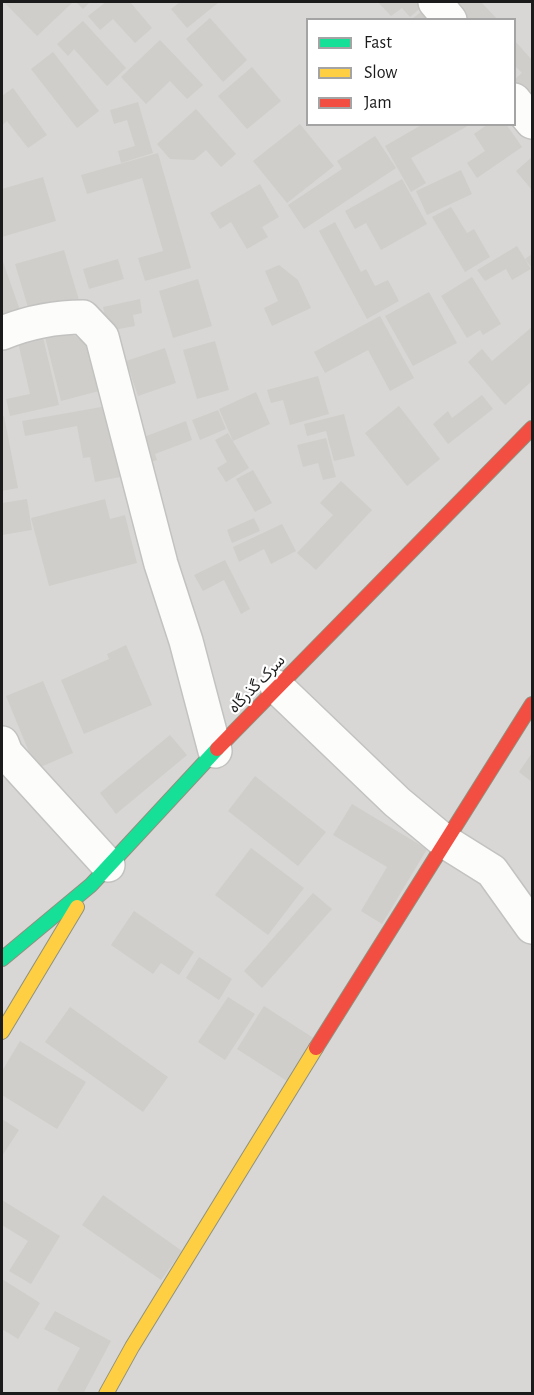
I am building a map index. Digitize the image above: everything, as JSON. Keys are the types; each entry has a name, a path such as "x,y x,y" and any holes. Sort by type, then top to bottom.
{"street":[{"path":"435,2 448,18"},
{"path":"516,102 532,122"},
{"path":"2,333 27,323 57,317 83,317 102,337 161,564 186,641 215,751"},
{"name":"سرک گذرگاه","path":"2,959 99,875 215,751 532,428"},
{"path":"277,687 397,802 444,842 492,871 532,927"},
{"path":"106,1394 138,1337 532,704"},
{"path":"2,743 6,753 99,875 2,1032"}],"shaded area":[{"path":"2,2 532,2 532,1393 2,1393"}],"building":[{"path":"4,2 73,2 37,36"},
{"path":"76,2 90,2 83,9"},
{"path":"106,2 130,2 152,28 135,43 113,19 100,30 88,16"},
{"path":"180,2 219,2 187,28 171,9"},
{"path":"378,2 426,3 410,17 402,8 391,16"},
{"path":"446,2 481,2 496,18 460,18"},
{"path":"427,7 435,18 413,18"},
{"path":"210,18 247,60 223,82 186,39"},
{"path":"83,21 126,68 107,86 74,49 68,56 57,44"},
{"path":"160,40 203,85 187,99 170,81 146,104 121,77"},
{"path":"516,42 532,60 532,89 521,100 516,95 516,78 522,73 516,67"},
{"path":"53,52 99,111 77,128 31,69"},
{"path":"252,67 281,101 247,129 218,96"},
{"path":"13,88 47,135 28,148 7,121 2,125 2,96"},
{"path":"138,102 153,153 121,163 118,151 135,146 127,120 114,124 110,110"},
{"path":"196,109 236,154 221,167 206,150 194,160 170,159 157,144"},
{"path":"300,124 334,166 287,203 253,161"},
{"path":"420,126 467,126 411,158 426,183 411,192 385,146"},
{"path":"485,126 507,126 522,147 477,178 467,163 485,151 474,134"},
{"path":"375,136 396,168 304,229 288,205 342,169 337,161"},
{"path":"158,153 191,268 145,281 138,258 163,251 142,178 87,194 81,175"},
{"path":"532,157 532,190 516,171"},
{"path":"461,170 472,194 427,215 416,191"},
{"path":"43,177 56,221 2,237 2,189"},
{"path":"402,179 427,224 381,250 366,223 355,229 345,211"},
{"path":"260,184 279,217 262,227 268,237 247,249 231,222 220,229 210,213"},
{"path":"451,207 467,233 474,229 490,257 465,272 432,217"},
{"path":"335,222 361,272 366,269 375,286 388,280 399,301 367,319 319,231"},
{"path":"517,246 531,269 512,280 506,269 485,281 477,270"},
{"path":"64,250 79,300 30,314 15,264"},
{"path":"532,254 532,266 531,267 525,259"},
{"path":"2,259 22,316 2,323"},
{"path":"118,259 124,279 89,289 83,269"},
{"path":"279,265 298,280 311,308 272,326 264,308 278,301 265,271"},
{"path":"472,277 501,324 483,335 480,330 467,338 441,296"},
{"path":"198,279 212,326 173,338 159,291"},
{"path":"429,292 457,343 413,366 385,316"},
{"path":"140,299 142,313 133,315 135,326 108,331 103,307"},
{"path":"380,316 414,378 390,391 368,350 325,373 314,352"},
{"path":"532,327 532,381 505,405 468,362 482,349 492,361"},
{"path":"58,330 75,336 93,349 103,390 61,401 44,333"},
{"path":"42,333 59,405 10,416 6,399 30,394 17,338"},
{"path":"215,341 229,390 197,399 183,350"},
{"path":"165,348 176,383 138,396 126,361"},
{"path":"318,376 329,414 290,425 283,400 271,403 267,390"},
{"path":"256,392 270,424 233,441 219,409"},
{"path":"482,395 493,409 448,444 433,424 448,411 452,418"},
{"path":"107,406 120,477 95,482 90,457 83,458 77,426 25,436 22,421"},
{"path":"399,406 440,459 407,486 365,433"},
{"path":"218,410 226,429 200,440 192,420"},
{"path":"344,414 355,456 334,461 326,431 307,436 304,424"},
{"path":"4,416 18,488 2,491 2,417"},
{"path":"186,421 192,440 155,454 157,460 145,464 136,440"},
{"path":"228,433 249,468 226,482 217,468 227,462 215,440"},
{"path":"326,438 336,477 323,480 318,463 303,467 297,445"},
{"path":"253,470 272,503 255,512 236,479"},
{"path":"341,481 372,510 316,570 297,553 333,515 320,503"},
{"path":"27,499 32,530 2,535 2,503"},
{"path":"105,499 110,519 125,515 137,563 49,586 31,518"},
{"path":"254,518 260,531 232,543 227,530"},
{"path":"282,524 296,551 271,564 264,549 239,562 233,547"},
{"path":"225,560 250,609 241,614 224,580 203,591 194,575"},
{"path":"126,645 152,705 84,734 61,680 109,659 107,654"},
{"path":"43,681 73,753 36,769 6,696"},
{"path":"170,735 187,755 116,814 100,793"},
{"path":"532,753 532,782 519,772"},
{"path":"255,776 326,832 298,866 228,811"},
{"path":"352,804 427,849 382,924 361,911 387,867 333,835"},
{"path":"251,848 304,888 268,935 215,895"},
{"path":"313,893 332,909 262,988 244,971"},
{"path":"134,911 194,952 179,975 161,963 153,974 111,945"},
{"path":"199,957 232,979 219,1000 186,978"},
{"path":"228,997 255,1014 225,1060 198,1042"},
{"path":"264,1006 315,1039 287,1081 237,1049"},
{"path":"70,1007 168,1077 143,1112 45,1042"},
{"path":"20,1041 86,1082 57,1129 2,1095 2,1071"},
{"path":"2,1119 19,1130 2,1156"},
{"path":"103,1195 182,1251 161,1280 82,1225"},
{"path":"2,1200 60,1236 31,1284 9,1271 28,1241 2,1225"},
{"path":"2,1279 40,1303 18,1339 2,1329"},
{"path":"55,1311 111,1341 83,1394 63,1394 57,1390 80,1348 44,1329"}],"traffic: fast":[{"path":"2,959 91,885 217,749"}],"traffic: slow":[{"path":"2,1032 77,907"},
{"path":"106,1394 132,1347 316,1048"}],"traffic: jam":[{"path":"217,749 532,428"},
{"path":"316,1048 532,704"}]}
